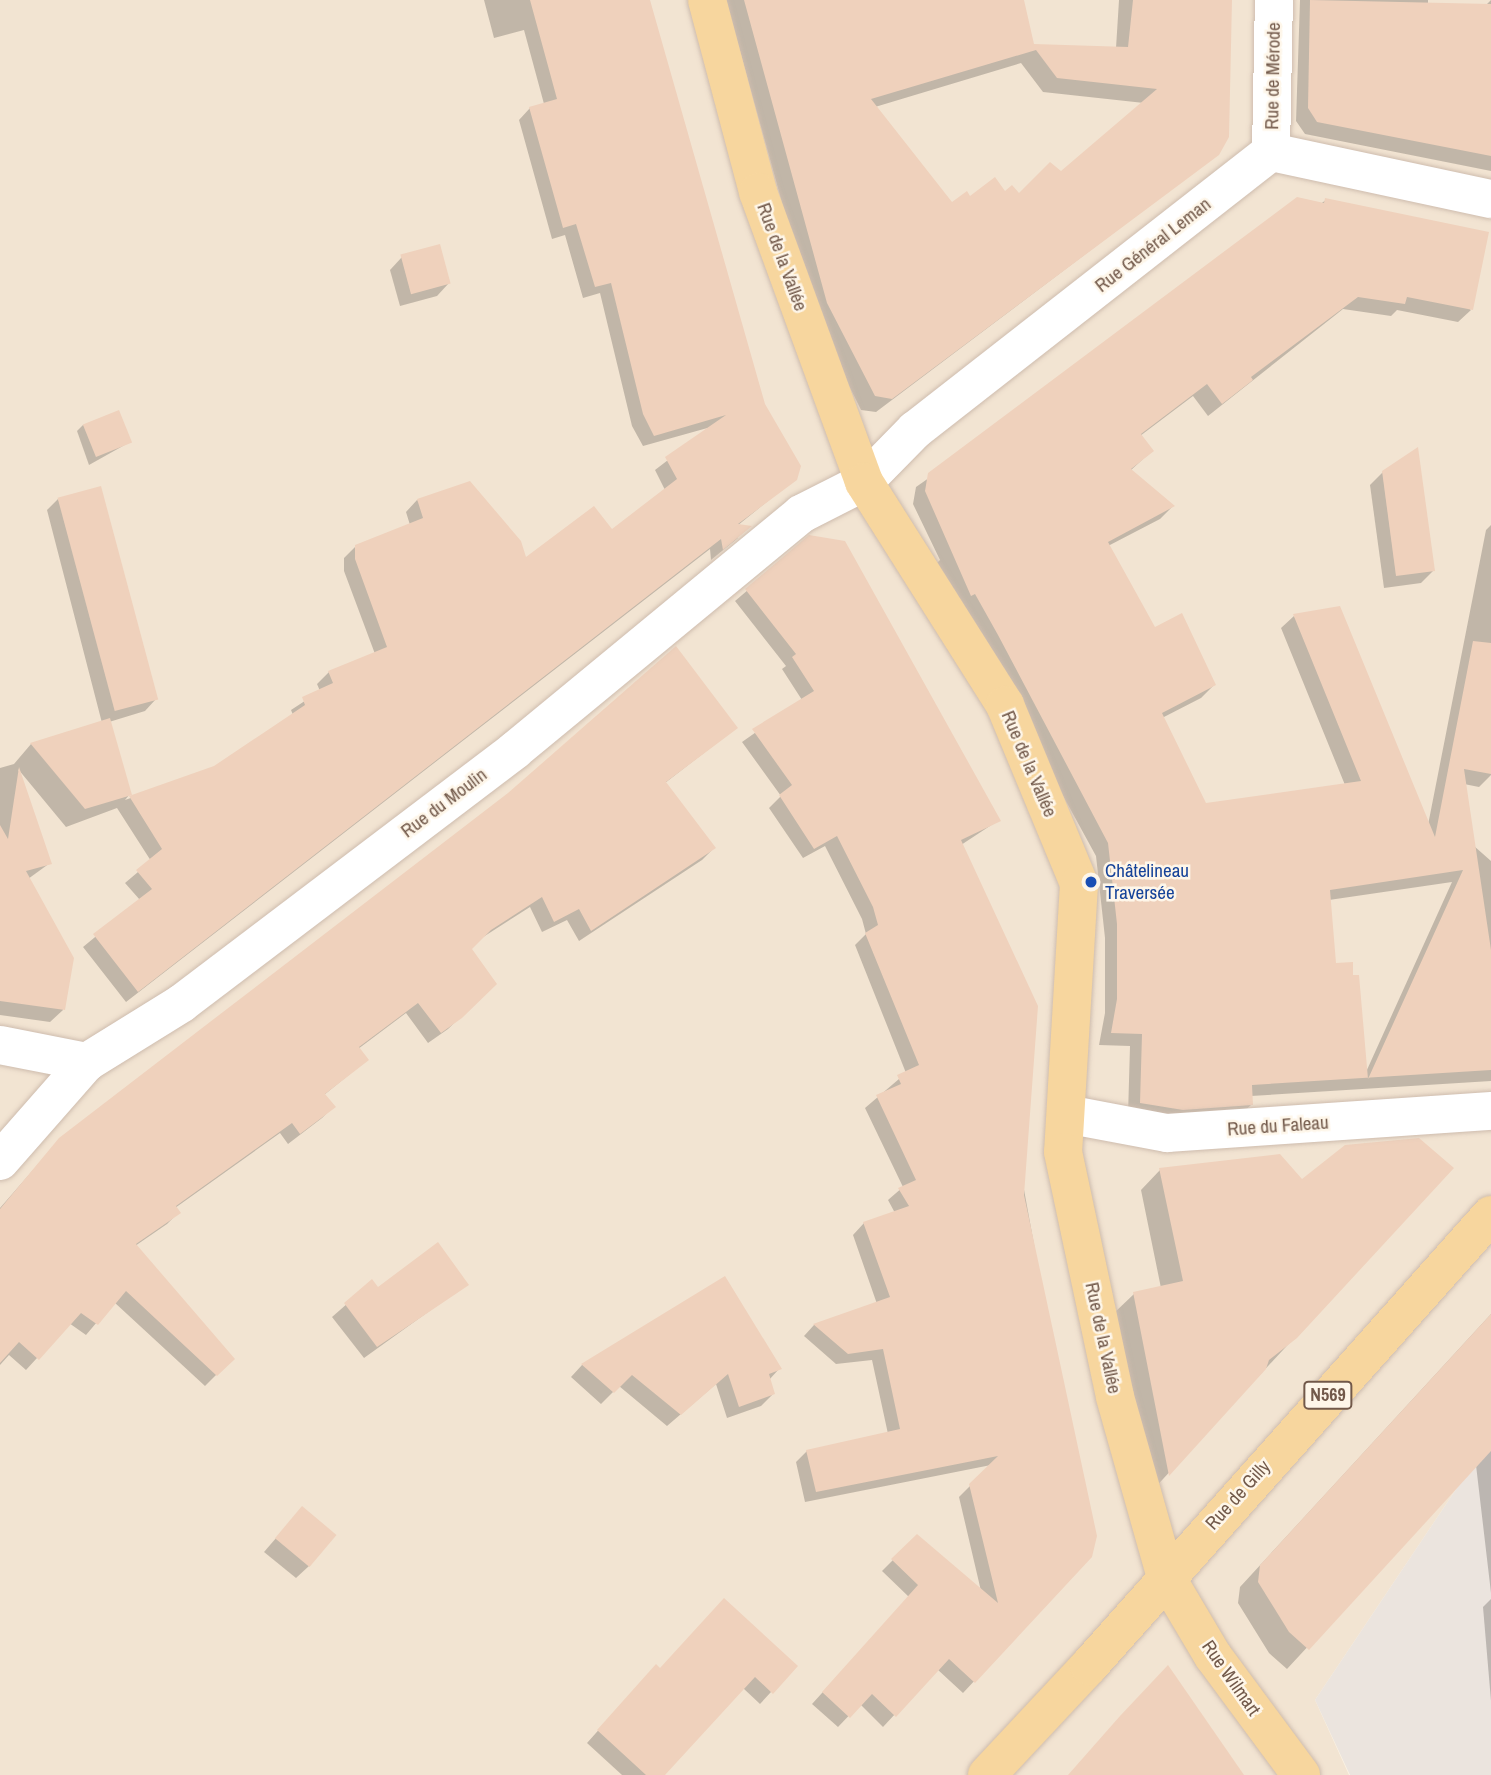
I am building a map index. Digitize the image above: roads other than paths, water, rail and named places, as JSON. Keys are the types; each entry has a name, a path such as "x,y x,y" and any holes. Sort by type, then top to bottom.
{"main road":[{"name":"Rue de la Vallée","path":"707,0 758,192 864,482 1006,705 1079,884 1063,1152 1112,1383 1166,1577"},
{"name":"Rue de Gilly","path":"986,1775 1491,1215"},
{"name":"Rue Wilmart","path":"1166,1577 1213,1656 1301,1775"}],"street":[{"name":"Rue de Mérode","path":"1271,152 1274,0"},
{"name":"Rue Général Leman","path":"864,482 915,430 1271,152"},
{"path":"1271,152 1491,199"},
{"name":"Rue du Moulin","path":"0,1161 87,1062 182,1003 515,750 801,514 864,482"},
{"path":"0,1045 87,1062"},
{"name":"Rue du Faleau","path":"1066,1114 1167,1133 1491,1111"}],"place":[{"name":"Châtelineau Traversée","path":"1091,882"}]}
